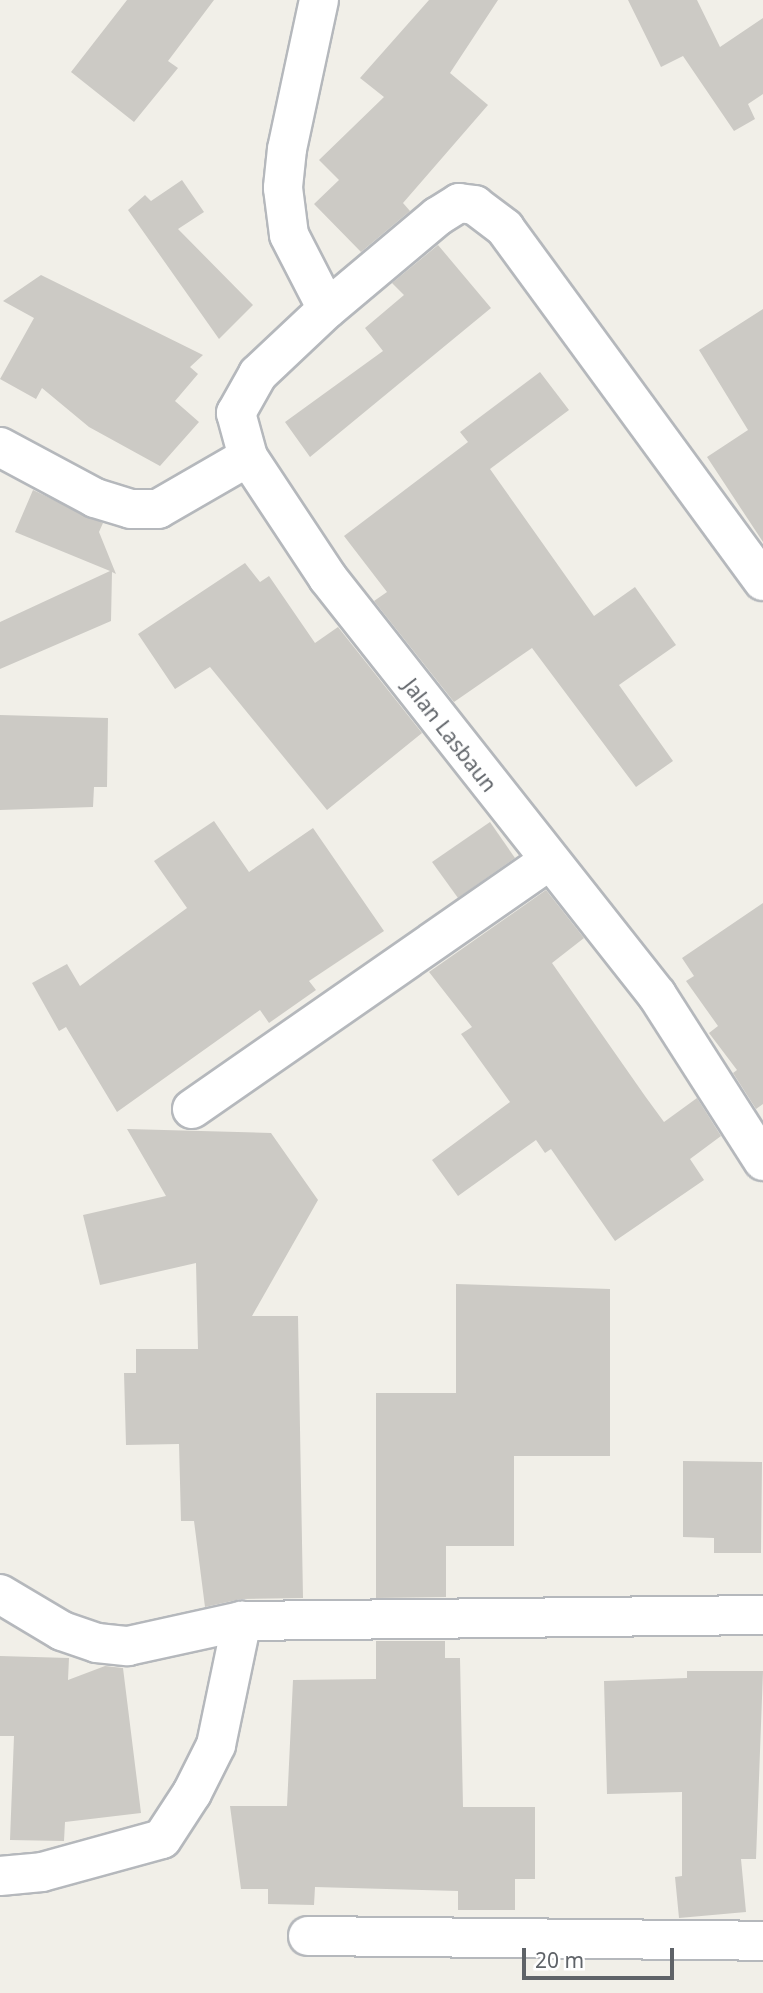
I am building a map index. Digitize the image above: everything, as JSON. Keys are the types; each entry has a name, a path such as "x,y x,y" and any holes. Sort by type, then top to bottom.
{"street":[{"path":"319,0 287,149 283,188 289,235 327,309"},
{"name":"Jalan Lasbaun","path":"763,581 493,215 459,204 327,309 258,374 236,413 248,457 328,578 548,862 657,995 763,1161"},
{"path":"0,447 95,498 131,509 158,509 248,457"},
{"path":"192,1110 548,862"},
{"path":"0,1594 62,1631 97,1643 128,1646 242,1621 763,1615"},
{"path":"0,1876 42,1872 162,1839 216,1745 242,1621"},
{"path":"308,1936 763,1941"}],"building":[{"path":"127,0 214,0 168,61 178,68 134,122 71,72"},
{"path":"429,0 498,0 450,73 488,105 403,203 410,211 361,252 314,204 339,180 319,160 384,97 360,78"},
{"path":"628,0 697,0 720,47 763,18 763,94 748,104 755,119 734,131 683,56 661,67"},
{"path":"182,180 204,212 178,229 253,305 219,339 128,210 145,195 151,201"},
{"path":"438,245 491,308 310,457 285,422 383,351 365,328 404,295 392,283"},
{"path":"41,275 203,355 190,367 198,374 175,401 199,422 160,466 89,427 42,388 36,399 0,379 34,318 3,301"},
{"path":"763,309 763,542 707,457 748,430 699,350"},
{"path":"540,372 569,410 490,469 594,616 635,587 676,645 619,685 673,761 636,787 532,648 454,702 374,601 387,592 344,536 468,442 460,432"},
{"path":"33,490 103,523 99,532 116,574 112,572 111,621 0,669 0,622 110,571 15,532"},
{"path":"245,563 260,582 269,576 315,643 338,627 422,733 327,810 210,667 175,689 138,634"},
{"path":"0,715 108,718 107,787 94,787 93,807 0,810"},
{"path":"214,821 249,872 313,828 384,931 309,981 316,990 269,1023 260,1010 117,1112 66,1027 59,1031 32,983 67,964 80,986 187,908 154,861"},
{"path":"490,822 515,858 458,898 432,862"},
{"path":"546,890 584,938 552,963 645,1096 664,1122 697,1098 721,1136 690,1159 704,1180 615,1241 551,1149 545,1153 536,1140 458,1196 432,1160 510,1102 461,1034 472,1027 429,972"},
{"path":"763,903 763,1104 756,1109 733,1073 737,1070 709,1033 718,1026 686,981 694,976 682,958"},
{"path":"127,1129 271,1133 318,1200 252,1316 298,1316 303,1598 241,1599 205,1607 194,1521 181,1521 179,1444 126,1445 124,1373 136,1373 136,1349 198,1349 196,1263 100,1285 83,1215 166,1196"},
{"path":"456,1284 610,1289 610,1456 514,1456 514,1546 446,1546 446,1597 376,1598 376,1393 456,1393"},
{"path":"683,1461 762,1462 761,1553 714,1553 714,1538 683,1537"},
{"path":"376,1641 445,1641 445,1658 460,1658 463,1807 535,1807 535,1879 515,1879 515,1910 458,1910 458,1891 315,1887 314,1905 268,1904 268,1889 241,1889 230,1806 287,1806 293,1680 376,1679"},
{"path":"0,1656 69,1658 68,1680 105,1666 123,1668 141,1813 65,1822 64,1841 10,1840 14,1736 0,1736"},
{"path":"687,1671 763,1671 756,1859 741,1859 746,1912 679,1918 675,1877 682,1876 682,1792 607,1794 604,1681 687,1678"}]}
